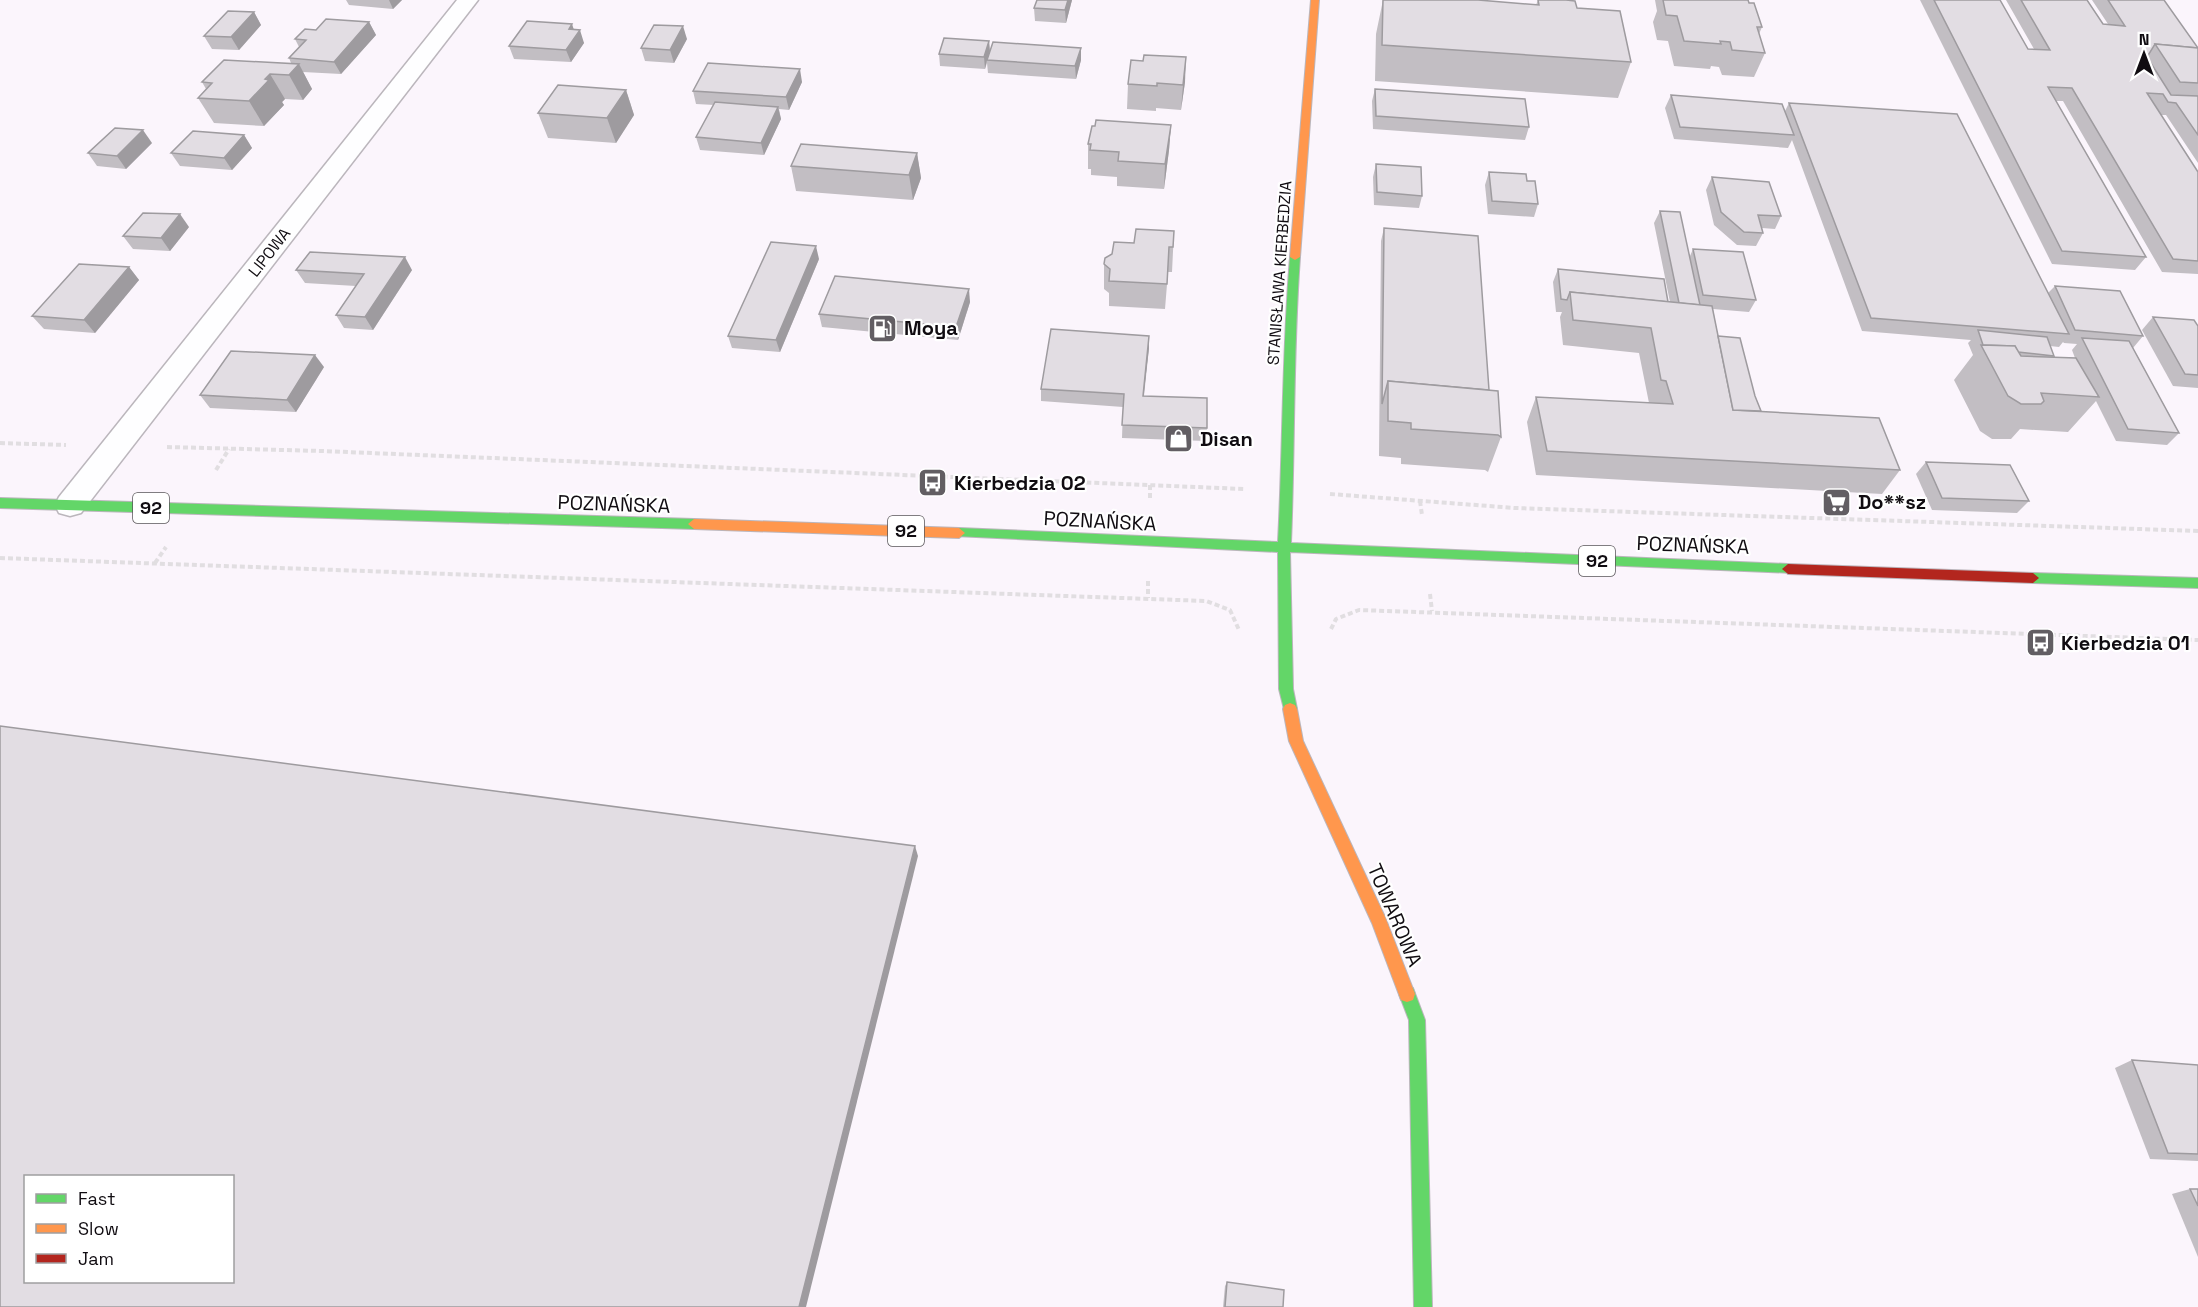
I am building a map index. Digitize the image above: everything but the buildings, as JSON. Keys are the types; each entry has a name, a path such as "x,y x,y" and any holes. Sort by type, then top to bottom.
{"main road":[{"name":"STANISŁAWA KIERBEDZIA","path":"1284,549 1290,319 1315,0"},
{"name":"POZNAŃSKA","path":"0,502 880,530 1284,549 2198,583"},
{"name":"TOWAROWA","path":"1284,549 1283,643 1286,689 1296,741 1379,922 1417,1020 1424,1307"}],"street":[{"name":"LIPOWA","path":"70,505 468,0"}],"path":[{"path":"0,443 358,453 1287,491 1515,508 2198,531"},
{"path":"0,558 1206,600 1230,610 1245,643 1323,645 1336,619 1359,610 2198,639"}],"traffic: fast":[{"path":"1290,709 1286,689 1284,549 1288,472 1290,319 1295,257"},
{"path":"0,503 694,524"},
{"path":"959,533 1788,569"},
{"path":"2033,578 2198,583"},
{"path":"1407,994 1417,1020 1423,1307"}],"traffic: slow":[{"path":"1295,257 1315,0"},
{"path":"694,524 959,533"},
{"path":"1290,709 1296,741 1379,922 1407,994"}],"traffic: jam":[{"path":"1788,569 2033,578"}],"place":[{"name":"Moya","path":"883,328"},
{"name":"Disan","path":"1179,439"},
{"name":"Kierbedzia 02","path":"933,483"},
{"name":"Do**sz","path":"1837,502"},
{"name":"Kierbedzia 01","path":"2040,643"}]}
